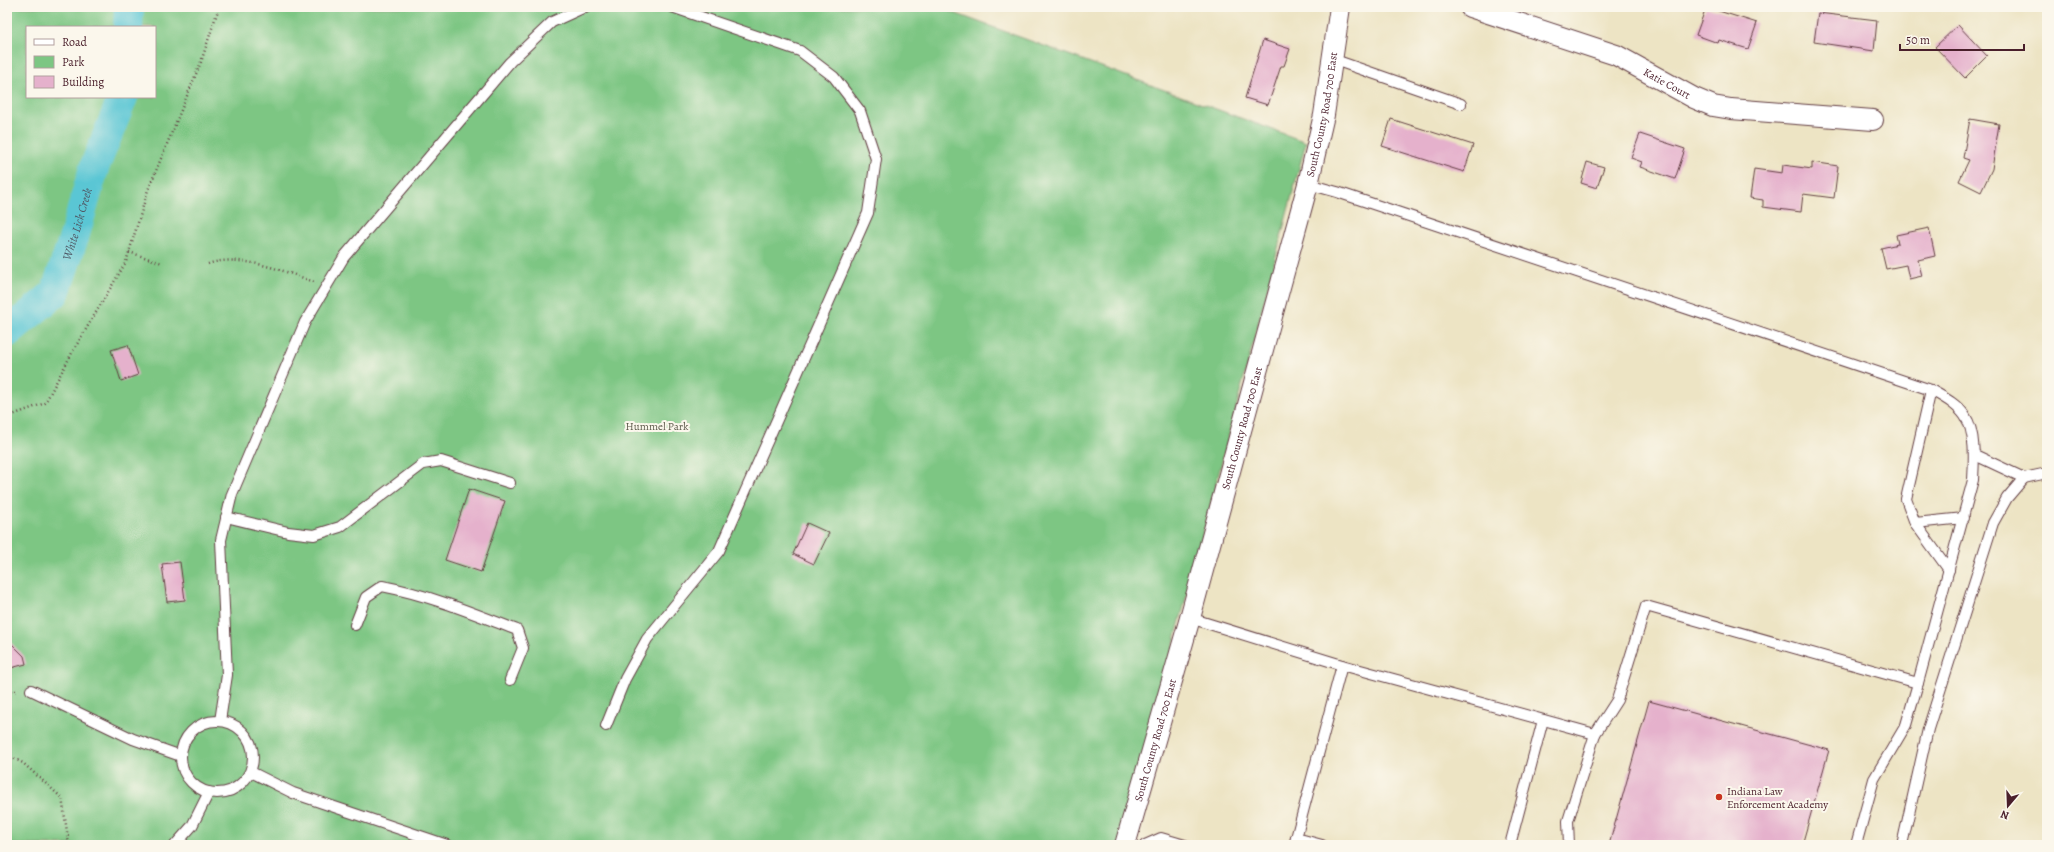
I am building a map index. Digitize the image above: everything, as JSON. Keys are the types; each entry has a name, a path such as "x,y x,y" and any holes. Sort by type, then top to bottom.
{"street":[{"name":"South County Road 700 East","path":"1130,844 1308,184 1324,115 1340,7"},
{"name":"Katie Court","path":"1470,7 1616,55 1694,98 1713,106 1731,109 1873,120"}],"lane":[{"path":"220,721 227,675 221,540 232,494 305,322 344,257 510,62 552,22 585,7"},
{"path":"608,721 625,679 647,639 719,551 868,213 876,159 860,111 834,77 806,55 800,51 672,7"},
{"path":"1332,59 1461,104"},
{"path":"1308,184 1337,192 1931,390 1949,401 1966,417 1971,432 1975,455 1973,480 1964,518 1906,725 1874,779 1856,845"},
{"path":"1931,390 1906,499 1915,523 1949,570"},
{"path":"1975,455 2024,478"},
{"path":"226,517 288,532 314,535 340,527 423,464 442,461 510,484"},
{"path":"1902,845 1928,729 1993,523 2007,498 2024,478 2047,473"},
{"path":"1915,523 1964,518"},
{"path":"355,625 366,598 382,586 411,591 467,610 517,630 523,648 510,680"},
{"path":"1568,845 1568,821 1595,734 1617,700 1646,606 1918,683"},
{"path":"1190,618 1342,665 1595,734"},
{"path":"1322,845 1295,841 1342,665"},
{"path":"31,690 133,739 181,756"},
{"path":"1510,845 1543,720"},
{"path":"220,721 231,724 241,730 248,738 253,749 254,761 251,772 244,782 234,790 222,793 209,792 197,788 188,779 182,768 181,756 183,743 189,734 198,726 209,722 220,721"},
{"path":"251,772 293,793 447,845"},
{"path":"175,845 192,826 209,792"},
{"path":"1145,845 1161,838 1185,845"}],"path":[{"path":"7,417 45,403 73,351 126,262 148,190 202,62 219,7"},
{"path":"129,252 162,263"},
{"path":"208,264 227,259 238,260 284,272 326,287"},
{"path":"7,755 23,763 62,798 69,845"}],"green space":[{"name":"Hummel Park","path":"7,7 938,7 1306,142 1121,845 7,845"}],"building":[{"path":"1706,7 1757,23 1748,49 1719,40 1718,43 1696,35"},
{"path":"1818,13 1877,20 1874,51 1814,42"},
{"path":"1958,25 1987,56 1965,78 1935,47"},
{"path":"1263,40 1290,49 1284,66 1281,66 1268,105 1245,98"},
{"path":"1391,119 1473,145 1464,172 1382,146"},
{"path":"1970,119 1999,124 1992,169 1981,192 1959,181 1969,160 1963,158"},
{"path":"1640,134 1685,149 1675,179 1640,167 1642,162 1631,158"},
{"path":"1587,162 1604,167 1597,188 1581,183"},
{"path":"1812,162 1838,166 1834,198 1803,194 1801,212 1763,207 1763,200 1750,198 1754,169 1782,173 1783,165 1812,169"},
{"path":"1929,228 1935,256 1918,260 1922,276 1909,279 1906,265 1886,269 1881,248 1898,244 1896,235"},
{"path":"128,345 138,375 121,381 111,350"},
{"path":"469,489 505,501 481,572 445,560"},
{"path":"807,523 829,533 814,564 793,554"},
{"path":"180,562 185,600 167,602 162,564"},
{"path":"7,639 24,656 26,664 7,669"},
{"name":"Indiana Law Enforcement Academy","path":"1649,701 1829,750 1802,845 1609,845"}],"waterway":[{"name":"White Lick Creek","path":"128,26 129,7"},
{"name":"White Lick Creek","path":"7,333 55,293 75,234 94,168 123,98"}],"place":[{"name":"Indiana Law Enforcement Academy","path":"1719,797"}]}
